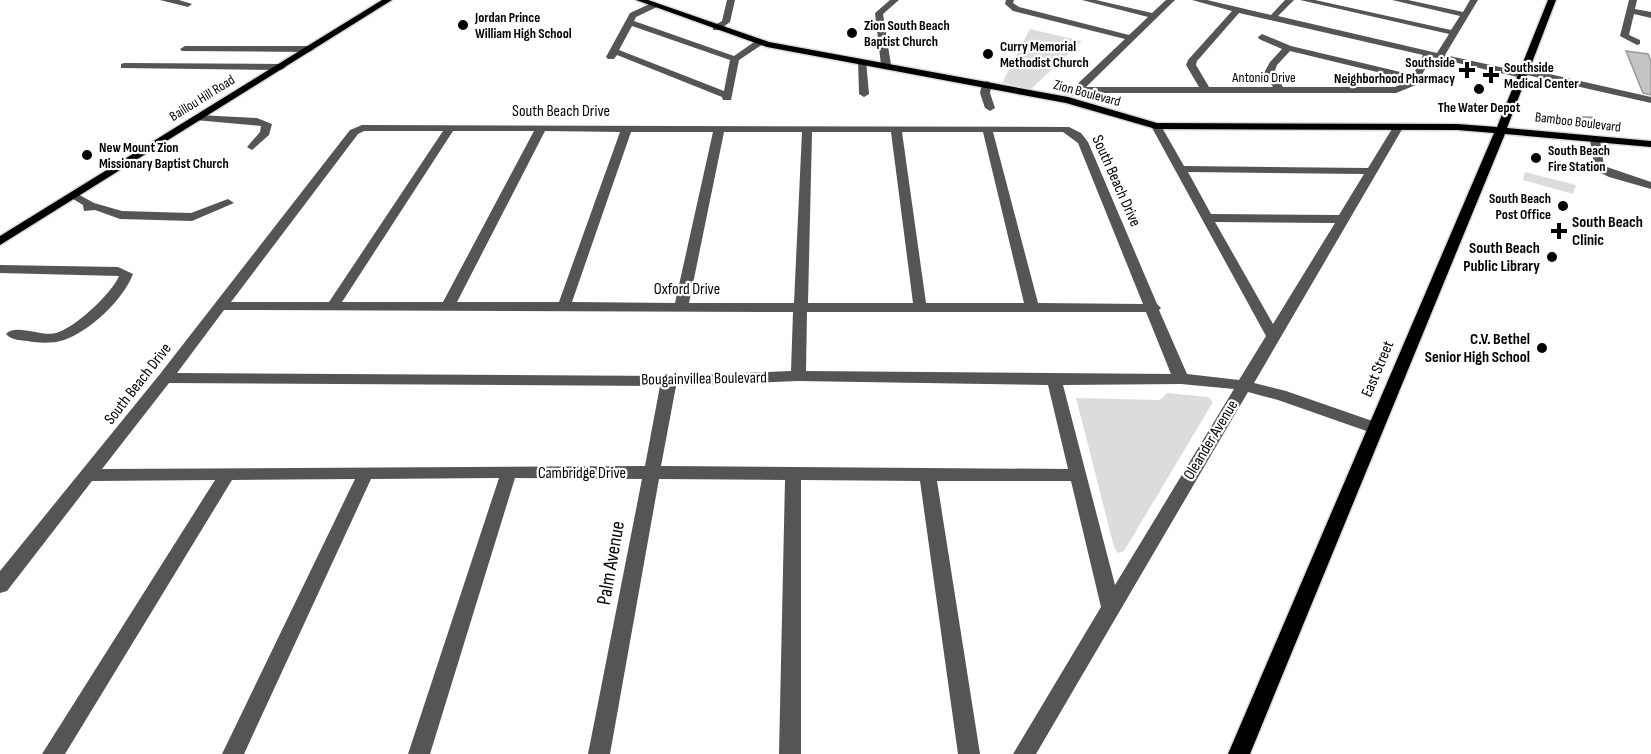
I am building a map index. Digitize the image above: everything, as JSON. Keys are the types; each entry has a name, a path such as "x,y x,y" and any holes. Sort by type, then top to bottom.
{"main road":[{"name":"Baillou Hill Road","path":"0,242 388,0"},
{"name":"Zion Boulevard","path":"640,0 756,41 1068,100 1156,126 1399,126 1501,129"},
{"name":"East Street","path":"1239,754 1501,129 1552,0"},
{"path":"1507,112 1528,126 1559,135"},
{"name":"Bamboo Boulevard","path":"1501,129 1651,144"}],"street":[{"path":"164,0 188,4"},
{"path":"716,28 726,22 731,0"},
{"path":"886,65 879,13 895,0"},
{"path":"1010,0 1009,4 1016,9 1131,38"},
{"path":"1086,0 1153,16"},
{"path":"1068,100 1171,0"},
{"path":"1196,0 1651,100"},
{"path":"1272,17 1290,0"},
{"path":"1304,0 1454,33"},
{"path":"1396,0 1465,15"},
{"path":"1263,37 1288,48 1415,78 1454,33 1474,0"},
{"path":"1634,0 1624,36 1637,42"},
{"path":"657,6 629,21 612,54 728,97 738,57 756,41"},
{"path":"1206,91 1193,71 1193,60 1237,10"},
{"path":"1631,11 1651,15"},
{"path":"629,21 738,57"},
{"path":"1280,90 1269,73 1273,64 1288,48"},
{"path":"186,49 309,49"},
{"path":"861,61 864,94"},
{"path":"124,66 281,67"},
{"name":"Antonio Drive","path":"1078,90 1396,90 1410,86 1415,78"},
{"path":"987,84 985,93 990,108"},
{"path":"199,118 263,122 268,127 252,147"},
{"path":"1156,126 1273,336"},
{"name":"Oleander Avenue","path":"1024,754 1399,126"},
{"name":"South Beach Drive","path":"0,585 165,378 354,132 372,127 1065,129 1077,135 1154,308 1181,379"},
{"path":"333,306 450,128"},
{"path":"448,306 541,128"},
{"path":"564,307 627,128"},
{"path":"681,307 719,128"},
{"path":"896,128 920,308"},
{"path":"987,128 1032,308"},
{"path":"798,376 807,129"},
{"path":"1595,140 1596,162 1601,170 1651,186"},
{"path":"1180,169 1372,171"},
{"path":"74,196 120,215 192,217 228,203"},
{"path":"1207,218 1343,219"},
{"path":"0,269 118,271 126,274 117,289 85,321 65,335 47,338 13,334"},
{"name":"Oxford Drive","path":"220,306 1154,308"},
{"name":"Bougainvillea Boulevard","path":"165,378 669,381 798,376 1054,380 1181,379 1244,386 1268,394 1275,400 1373,433"},
{"path":"1054,380 1060,413 1111,607"},
{"name":"Palm Avenue","path":"599,754 669,381"},
{"path":"419,754 509,472"},
{"name":"Cambridge Drive","path":"86,476 509,472 1078,475"},
{"path":"233,754 366,473"},
{"path":"789,754 793,475"},
{"path":"928,475 969,754"},
{"path":"53,754 227,476"}],"shaded area":[{"path":"1030,29 1082,41 1031,89 1002,83"},
{"path":"1525,172 1576,185 1573,194 1523,180"},
{"path":"1167,393 1208,397 1213,402 1124,551 1118,553 1114,547 1076,398 1160,400"}],"building":[{"path":"1626,51 1648,54 1651,61 1651,95 1643,93"},
{"path":"1578,117 1592,117 1608,130 1595,130"}],"place":[{"name":"Jordan Prince William High School","path":"463,25"},
{"name":"Zion South Beach Baptist Church","path":"852,33"},
{"name":"Curry Memorial Methodist Church","path":"988,54"},
{"name":"Southside Neighborhood Pharmacy","path":"1467,70"},
{"name":"Southside Medical Center","path":"1491,75"},
{"name":"The Water Depot","path":"1479,89"},
{"name":"New Mount Zion Missionary Baptist Church","path":"87,155"},
{"name":"South Beach Fire Station","path":"1536,158"},
{"name":"South Beach Post Office","path":"1563,206"},
{"name":"South Beach Clinic","path":"1559,231"},
{"name":"South Beach Public Library","path":"1552,257"},
{"name":"C.V. Bethel Senior High School","path":"1542,348"}]}
